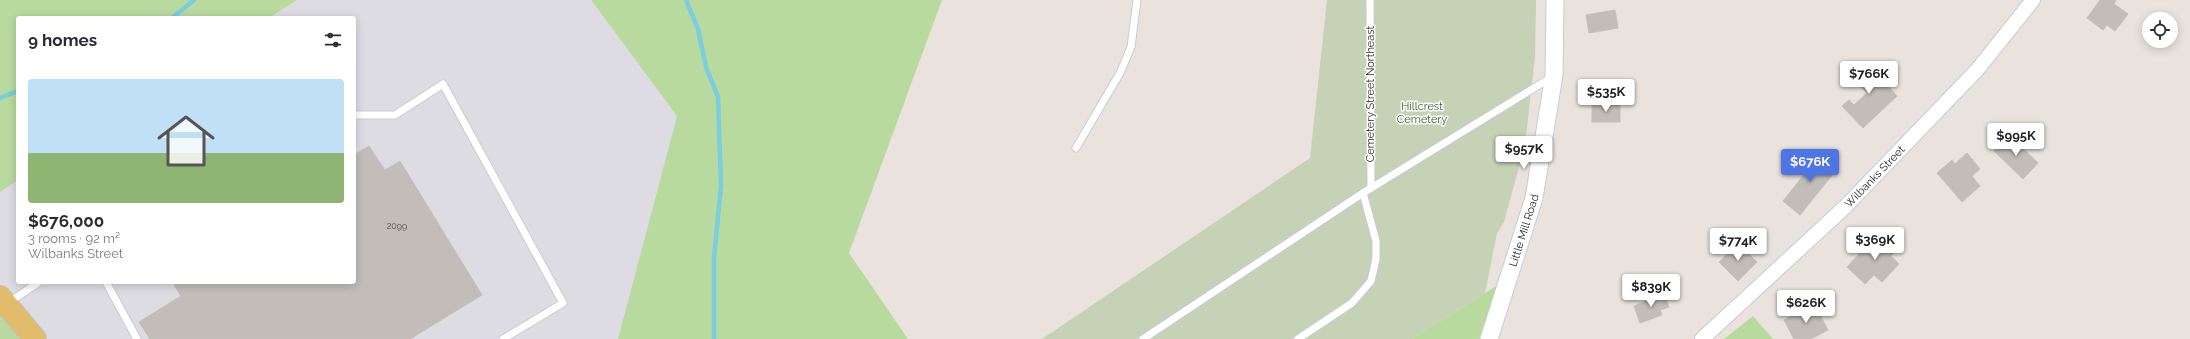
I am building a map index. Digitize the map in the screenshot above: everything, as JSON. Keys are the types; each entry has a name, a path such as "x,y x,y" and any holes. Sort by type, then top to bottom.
{"main road":[{"path":"3,301 35,339"}],"street":[{"name":"Little Mill Road","path":"1489,339 1534,198 1554,76 1555,0"},
{"name":"Wilbanks Street","path":"1702,339 1845,207 1977,70 2033,0"}],"lane":[{"path":"1076,148 1120,73 1131,47 1137,0"},
{"name":"Cemetery Street Northeast","path":"1370,0 1371,188"},
{"path":"1142,339 1363,193 1554,76"},
{"path":"356,115 395,115 443,84 563,303 503,339"},
{"path":"1298,339 1352,303 1371,281 1376,259 1376,241 1363,193"},
{"path":"3,301 35,284"},
{"path":"107,284 137,339"}],"shaded area":[{"path":"297,0 591,0 677,116 618,339 26,339 0,304 0,192 16,181 16,284 356,284 356,16 272,16"}],"green space":[{"path":"0,0 297,0 272,16 16,16 16,181 0,192"},
{"path":"591,0 942,0 849,253 908,339 618,339 677,116"},
{"name":"Hillcrest Cemetery","path":"1327,0 1536,0 1535,57 1525,145 1504,222 1497,233 1485,293 1412,339 1042,339 1310,158"},
{"path":"1504,281 1481,339 1412,339"},
{"path":"0,304 26,339 0,339"},
{"path":"1753,316 1773,339 1724,339"}],"building":[{"path":"2100,0 2116,0 2114,4 2128,14 2115,31 2107,25 2103,30 2087,18"},
{"path":"1615,10 1618,28 1589,33 1586,15"},
{"path":"1865,61 1897,96 1863,128 1842,106 1849,100 1854,105 1867,93 1849,75"},
{"path":"1592,104 1620,104 1620,122 1592,122"},
{"path":"2009,135 2038,163 2023,179 1994,151"},
{"path":"369,146 385,170 400,161 482,295 410,339 150,339 139,322 181,296 174,285 175,284 356,284 356,154"},
{"path":"1815,151 1837,169 1800,215 1783,201 1808,170 1802,166"},
{"path":"1967,153 1980,169 1972,176 1980,186 1962,202 1937,173 1952,160 1955,164"},
{"path":"1879,233 1896,250 1891,256 1899,264 1882,282 1874,275 1865,284 1847,267"},
{"path":"1738,243 1757,262 1738,281 1719,262"},
{"path":"1664,294 1669,307 1660,310 1662,315 1640,323 1634,306"},
{"path":"1814,303 1828,330 1811,339 1794,339 1784,320"}],"waterway":[{"path":"174,16 194,0"},
{"path":"686,0 698,29 706,67 718,97 721,186 714,258 714,339"},
{"path":"0,98 16,92"}]}
